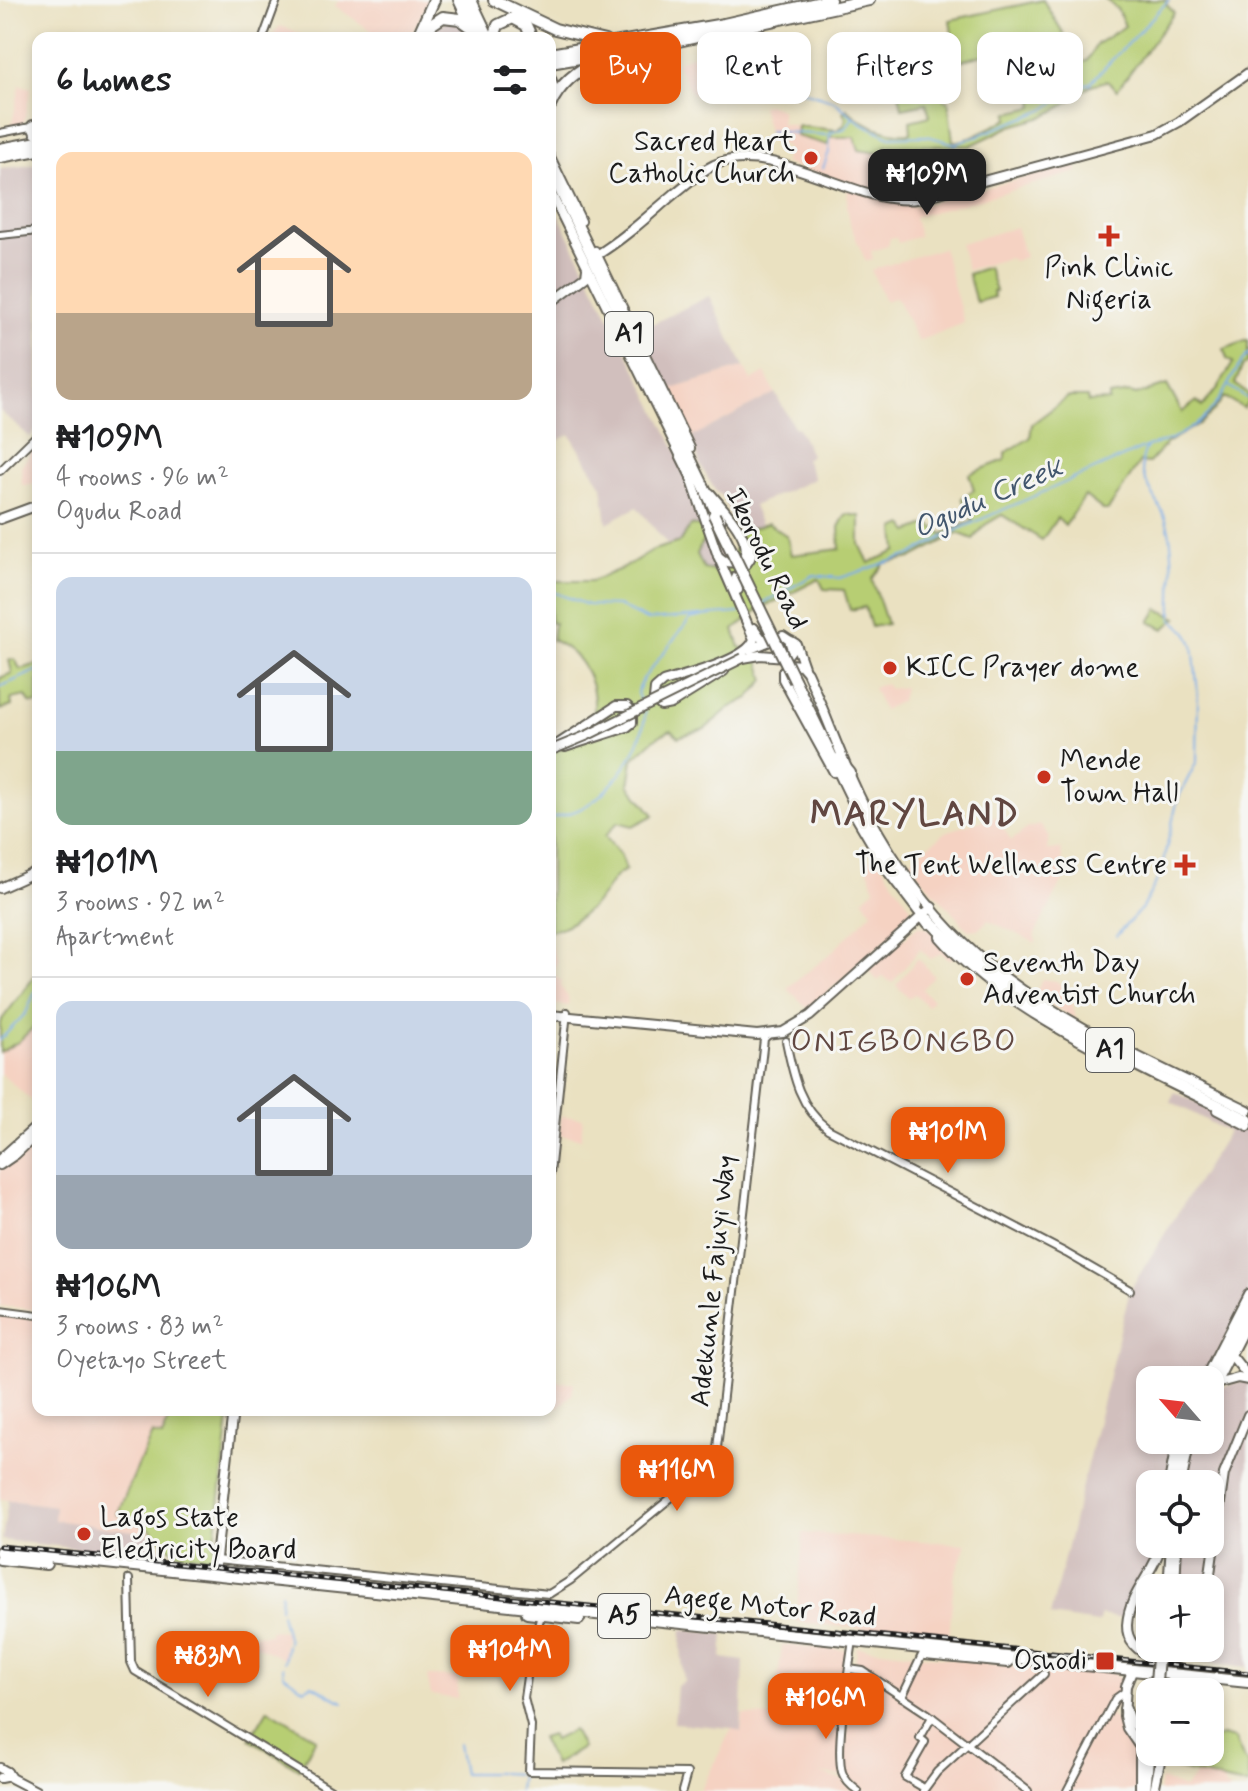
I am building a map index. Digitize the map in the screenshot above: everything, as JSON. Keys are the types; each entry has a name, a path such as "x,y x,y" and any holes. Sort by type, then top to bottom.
{"highway":[{"path":"420,32 434,0"},
{"path":"465,0 481,32"},
{"path":"494,0 555,29 580,35"},
{"path":"676,32 830,0"},
{"path":"681,39 869,0"},
{"path":"428,32 431,25 443,17 460,19 478,32"},
{"path":"488,32 513,18 526,25 529,32"},
{"path":"556,52 580,47"},
{"path":"556,52 580,48"},
{"path":"556,63 580,58"},
{"path":"556,63 580,59"},
{"path":"556,94 580,70"},
{"path":"0,149 20,145 32,136"},
{"path":"0,159 32,154"},
{"name":"Ikorodu Road","path":"556,182 792,680 861,812 925,910 972,963 1018,995 1082,1036 1246,1119"},
{"name":"Ikorodu Road","path":"556,189 714,513"},
{"path":"582,225 582,240"},
{"path":"571,232 582,240"},
{"path":"834,756 850,773"},
{"path":"834,756 834,772"},
{"name":"Ikorodu Road","path":"925,910 967,951 1051,1013 1133,1062 1246,1119"},
{"path":"1133,1062 1149,1061"},
{"path":"1133,1062 1154,1073"},
{"path":"1220,1366 1248,1307"},
{"path":"1221,1366 1248,1313"},
{"name":"Agege Motor Road","path":"0,1552 58,1562 541,1615 1244,1683"},
{"name":"Agege Motor Road","path":"0,1559 214,1575 1173,1678"},
{"name":"Agege Motor Road","path":"1224,1682 1244,1683"},
{"path":"1125,1709 1130,1722 1136,1725"},
{"path":"1147,1791 1148,1766"},
{"path":"1147,1791 1150,1766"}],"main road":[{"path":"465,0 481,32"},
{"path":"598,257 717,166 754,162 892,202 920,202 1165,134 1248,75"},
{"name":"Ikorodu Road","path":"556,170 686,438 694,476"},
{"name":"Ikorodu Road","path":"556,203 702,492"},
{"path":"556,300 586,276 586,263"},
{"path":"556,301 589,279 595,282"},
{"path":"0,518 32,506"},
{"path":"714,513 745,539 753,552 735,581 758,635 766,640"},
{"path":"556,746 742,655 754,639 718,556 714,513"},
{"path":"718,556 728,563 739,560 746,553 745,539"},
{"path":"654,699 661,706 671,704 766,640 783,636 796,644 804,667"},
{"path":"654,699 655,689 663,682 742,655 786,657 792,649 788,639"},
{"path":"765,657 792,680"},
{"name":"Ikorodu Road","path":"789,664 804,667 850,773 861,812 834,772 792,680 783,671 789,664"},
{"path":"556,746 654,699"},
{"path":"556,746 616,706 627,706 632,711 632,723 627,727 570,747 556,747"},
{"path":"0,886 32,873"},
{"path":"556,1013 763,1036 798,1024 925,910"},
{"path":"911,924 925,910"},
{"name":"Ikorodu Road","path":"925,910 1014,983 1089,1030 1149,1061 1246,1119"},
{"path":"724,1030 765,1031 785,1027 830,997"},
{"path":"0,1159 32,1130"},
{"path":"0,1165 32,1139"},
{"path":"1211,1366 1248,1294"},
{"path":"1224,1366 1248,1321"},
{"path":"1231,1355 1248,1378"},
{"path":"1224,1381 1248,1378"},
{"path":"1210,1574 1224,1474 1248,1415"},
{"path":"214,1575 232,1416"},
{"path":"1136,1594 1127,1629 1136,1648"},
{"path":"1110,1671 1122,1678 1126,1688"},
{"path":"1131,1674 1126,1688 1127,1728 1140,1747 1147,1791"},
{"path":"1147,1791 1157,1766"},
{"path":"2,1774 30,1791"},
{"path":"2,1774 36,1791"}],"street":[{"path":"265,32 277,0"},
{"path":"0,133 32,132"},
{"path":"0,234 32,231"},
{"path":"0,471 32,440"},
{"path":"556,1118 567,1014"},
{"name":"Adekunle Fajuyi Way","path":"216,1560 549,1594 577,1575 706,1469 716,1454 719,1435 763,1036"},
{"path":"786,1041 799,1091 810,1110 828,1129 1066,1253 1130,1290"},
{"path":"0,1310 32,1314"},
{"path":"129,1579 131,1662 135,1671 333,1791"},
{"path":"541,1615 530,1656 524,1698 531,1726 529,1771 687,1773 682,1791"},
{"path":"852,1644 841,1767 844,1777 858,1791"},
{"path":"902,1697 923,1653"},
{"path":"849,1669 863,1671 932,1717 1028,1791"},
{"path":"932,1717 905,1777 924,1790 937,1772 1044,1674"},
{"path":"1067,1791 1115,1699 1126,1688"}],"shaded area":[{"path":"339,0 430,0 412,32 373,32 335,6"},
{"path":"453,19 470,32 434,32 436,26"},
{"path":"280,26 296,32 275,32"},
{"path":"697,54 697,92 692,94 681,72 681,60"},
{"path":"20,85 31,88 23,126 11,128"},
{"path":"767,104 781,109 781,123 797,126 797,136 829,144 830,137 849,135 855,137 859,150 884,154 881,171 883,195 909,197 913,207 1076,164 1078,172 914,217 919,236 898,243 896,237 890,238 888,246 871,251 873,259 866,262 851,227 847,207 848,185 784,163 787,147 771,141 761,106"},
{"path":"32,165 30,437 0,411 0,169"},
{"path":"556,210 730,558 715,571 704,569 697,554 708,529 680,542 667,544 637,507 607,523 602,486 570,434 556,442"},
{"path":"1016,227 1025,257 1014,261 1009,258 967,270 960,244"},
{"path":"943,248 964,323 918,341 896,297 885,301 871,270"},
{"path":"709,296 744,367 669,390 640,330"},
{"path":"744,367 751,381 765,373 775,393 692,437 669,390"},
{"path":"775,393 811,455 805,459 814,479 753,506 761,525 743,532 730,517 724,497 716,492 700,465 692,437"},
{"path":"32,450 32,484 22,485 21,467"},
{"path":"885,683 889,689 904,687 901,701 883,710 873,688"},
{"path":"997,816 1011,841 1028,828 1041,825 1049,837 1047,850 1061,849 1063,865 1071,866 1035,934 1036,943 988,920 979,929 968,930 908,863 945,832"},
{"path":"876,857 911,907 909,919 809,1009 787,988 829,955 872,912 863,899 875,889 865,861"},
{"path":"919,925 928,928 955,955 950,960 941,953 931,959 920,949 892,983 883,976 878,981 868,970"},
{"path":"918,958 934,976 922,989 933,1000 927,1006 915,994 908,998 896,985"},
{"path":"556,977 562,982 560,986 568,997 569,1006 556,1005"},
{"path":"1042,979 1056,981 1070,991 1076,1020 1035,995"},
{"path":"32,1029 32,1101 0,1073 0,1052 18,1042"},
{"path":"1175,1092 1248,1128 1248,1296 1211,1366 1136,1366 1136,1454 1173,1454 1170,1470 1136,1470 1136,1558 1154,1558 1146,1574 1136,1574 1136,1595 1124,1619 1101,1615 1098,1623 1050,1616 1130,1290 1228,1132 1170,1101"},
{"path":"561,1116 583,1118 581,1138 559,1135"},
{"path":"32,1142 32,1309 0,1306 0,1168"},
{"path":"0,1314 32,1318 32,1416 171,1416 162,1438 153,1434 118,1514 140,1522 151,1531 148,1533 53,1520 54,1506 0,1499"},
{"path":"556,1381 574,1383 572,1394 559,1407 556,1403"},
{"path":"1244,1381 1248,1383 1248,1667 1204,1662 1224,1662 1224,1574 1181,1574 1182,1558 1224,1558 1224,1470 1187,1470 1190,1454 1224,1454 1224,1386"},
{"path":"8,1500 55,1506 54,1520 148,1533 172,1557 2,1540"},
{"path":"803,1533 966,1544 954,1578 949,1638 796,1622"},
{"path":"682,1629 724,1634 722,1658 744,1661 741,1732 731,1728 674,1723 677,1686 684,1682"},
{"path":"270,1630 285,1631 284,1659 252,1644 253,1635 270,1634"},
{"path":"782,1645 847,1650 839,1725 842,1776 819,1773 843,1780 853,1791 700,1791 732,1728 741,1732 743,1714 773,1718","holes":["814,1698 838,1724 775,1718 775,1717"]},
{"path":"857,1647 1051,1671 1112,1671 1128,1689 1109,1716 1125,1722 1136,1740 1139,1791 863,1791 847,1776 844,1767"},
{"path":"427,1676 458,1677 457,1699 431,1695"},
{"path":"1200,1771 1224,1779 1225,1786 1233,1791 1159,1791 1161,1779 1184,1788"}],"green space":[{"path":"1043,0 1063,32 977,32 977,57 961,61 961,32 952,32 950,20"},
{"path":"1106,0 1169,0 1166,4 1174,13 1117,90 1107,81 1083,91 1083,62 1087,61 1097,44 1125,26 1117,9"},
{"path":"926,104 948,104 953,141 960,142 1009,119 1008,113 1034,107 1034,104 1065,104 1040,118 1011,126 970,146 886,146 884,154 859,150 855,137 830,137 828,145 796,136 797,126 837,130 844,125 846,118 843,112 847,109 877,128 894,133 911,133 910,121 930,116"},
{"path":"988,267 996,291 993,292 994,297 976,302 968,274"},
{"path":"1248,340 1248,362 1242,367 1235,384 1248,393 1248,402 1243,408 1224,397 1212,413 1168,442 1149,463 1140,462 1108,510 1103,510 1085,496 1065,526 1057,518 1042,540 1002,515 985,525 973,539 958,533 911,558 885,563 872,579 887,624 871,627 865,607 850,610 844,590 824,589 819,579 758,610 734,630 740,647 757,654 765,680 749,698 729,708 705,729 678,737 671,730 657,737 633,759 629,785 654,815 633,826 618,822 605,836 621,856 626,870 616,877 587,911 556,929 556,750 590,733 594,705 593,691 584,667 576,656 556,642 556,581 592,581 623,568 653,550 680,542 691,525 709,528 697,554 704,569 715,571 731,557 742,532 768,523 787,536 791,555 840,549 839,527 846,514 860,516 860,544 869,563 897,551 895,529 904,525 909,532 929,524 943,534 973,520 962,498 974,490 969,474 1005,460 1005,453 1030,438 1032,424 1068,397 1087,397 1088,402 1109,401 1109,396 1136,395 1167,385 1182,412 1197,401 1202,407 1233,363 1227,359 1224,349"},
{"path":"1158,609 1177,618 1164,629 1150,622"},
{"path":"15,659 20,669 32,666 32,703 26,696 11,699 12,706 0,710 0,678 12,673 9,660"},
{"path":"32,980 32,1029 18,1042 0,1052 0,1022"},
{"path":"171,1416 229,1416 213,1558 182,1554 171,1549 148,1527 117,1514 152,1434 162,1437"},
{"path":"268,1709 316,1738 299,1769 250,1739"},
{"path":"573,1730 582,1748 554,1765 541,1738 551,1735 554,1740"},
{"path":"1224,1736 1235,1739 1244,1760 1248,1762 1248,1786 1164,1766 1224,1766"}],"waterway":[{"path":"811,94 834,101 861,123 890,137 927,136 956,144 1044,110 1077,87 1090,83 1169,0"},
{"path":"823,168 829,152 830,133 846,128 853,117"},
{"path":"769,131 827,135"},
{"name":"Ogudu Creek","path":"763,603 814,575 840,578 910,555 957,530 1148,446 1180,435 1207,415 1248,354"},
{"path":"1229,386 1248,399"},
{"path":"1116,936 1142,908 1160,875 1178,798 1197,761 1198,694 1193,644 1186,631 1172,619 1170,534 1144,476 1143,457 1147,447"},
{"path":"556,593 588,605 618,606 647,620 739,613"},
{"path":"642,706 637,693 643,679 690,619 709,615"},
{"path":"0,687 32,673"},
{"path":"556,816 580,809 615,780 633,754 645,712"},
{"path":"0,1040 26,1013 32,999"},
{"path":"280,1608 281,1593"},
{"path":"281,1613 288,1642"},
{"path":"284,1662 287,1645"},
{"path":"283,1667 284,1675 304,1689 312,1685 343,1702"},
{"path":"458,1744 463,1773 498,1773"},
{"path":"501,1773 521,1774 519,1791"}],"railway":[{"path":"0,1546 1248,1673"}],"place":[{"name":"Sacred Heart Catholic Church","path":"811,158"},
{"name":"Pink Clinic Nigeria","path":"1109,236"},
{"name":"KICC Prayer dome","path":"890,668"},
{"name":"Mende Town Hall","path":"1044,777"},
{"name":"The Tent Wellness Centre","path":"1185,865"},
{"name":"Seventh Day Adventist Church","path":"967,979"},
{"name":"Lagos State Electricity Board","path":"84,1534"},
{"name":"Oshodi","path":"1105,1661"}],"district":[{"name":"MARYLAND","path":"915,815"},
{"name":"ONIGBONGBO","path":"904,1042"}]}
